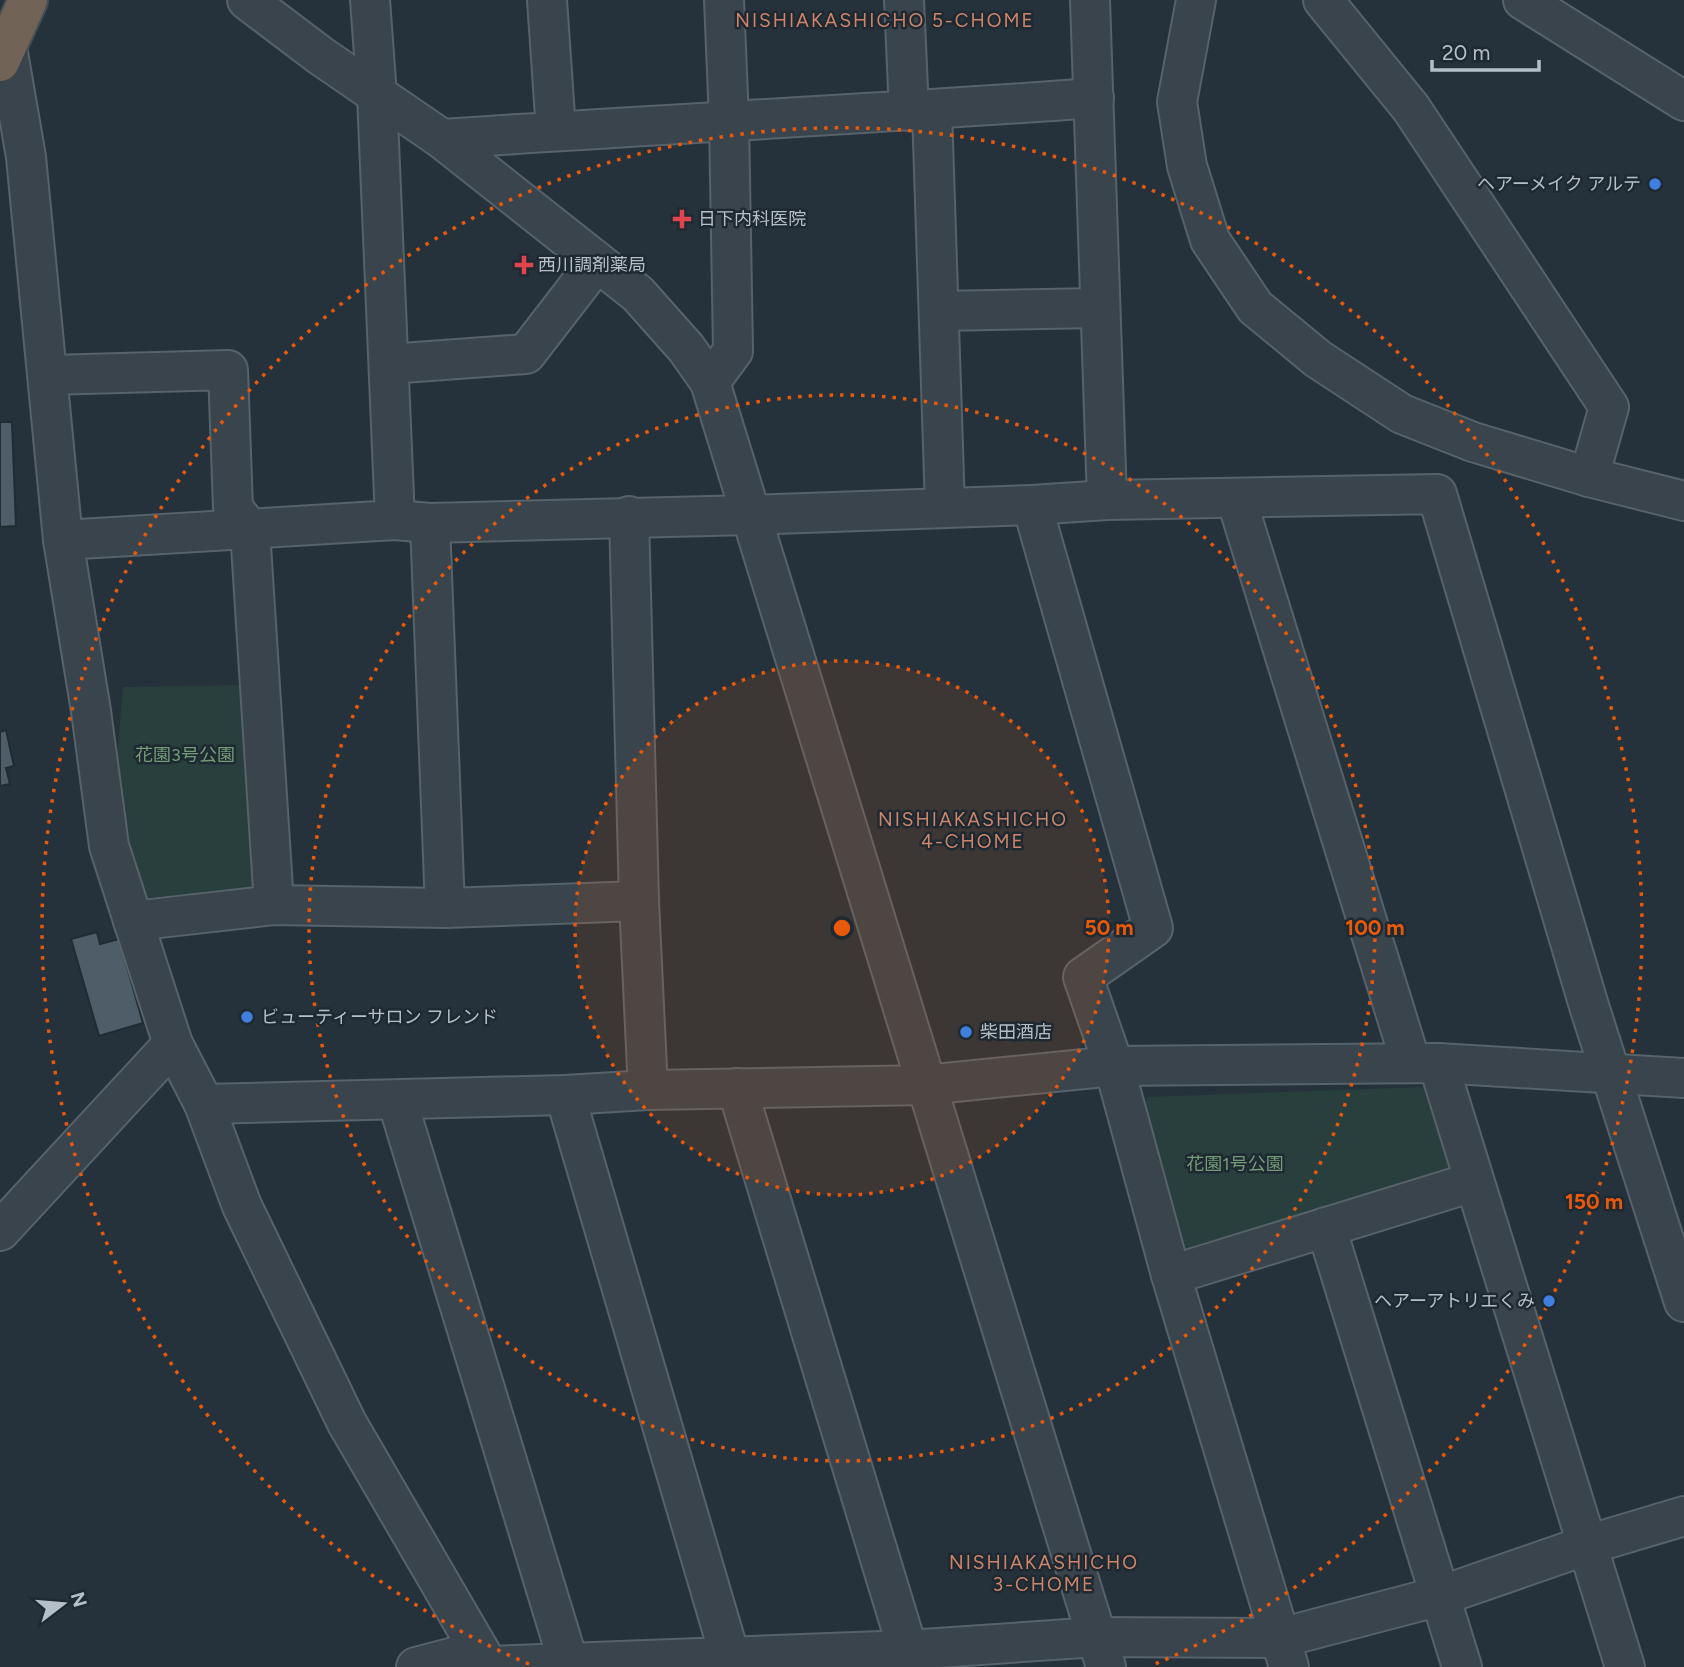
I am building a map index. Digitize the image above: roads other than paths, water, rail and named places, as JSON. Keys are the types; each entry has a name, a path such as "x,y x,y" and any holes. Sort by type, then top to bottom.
{"highway":[{"path":"4,55 28,0"}],"street":[{"path":"247,0 442,139 638,294 686,348 710,382 1101,1652"},
{"path":"370,0 389,364 413,521 445,908"},
{"path":"547,0 556,131"},
{"path":"710,382 733,351 724,0"},
{"path":"904,0 921,110 939,312 945,508"},
{"path":"1090,0 1107,500"},
{"path":"1196,0 1177,102 1187,166 1210,240 1255,307 1318,359 1402,414 1473,442 1589,477 1684,501"},
{"path":"1323,0 1411,108 1609,407 1589,477"},
{"path":"1523,0 1684,102"},
{"path":"4,55 26,157 63,540 109,846 173,1044 204,1104 242,1206 347,1423 489,1667"},
{"path":"442,139 1094,98"},
{"path":"389,364 526,354 597,262"},
{"path":"939,312 1100,308"},
{"path":"48,375 228,370 233,508 250,530 274,905"},
{"path":"63,540 413,521 750,515 1107,500 1437,494 1589,1006 1684,1302"},
{"path":"1236,498 1424,1063 1473,1182 1625,1667"},
{"path":"1032,505 1153,928 1083,977 1114,1066 1171,1275 1284,1652"},
{"path":"629,516 639,901 648,1090"},
{"path":"133,921 274,905 445,908 639,901"},
{"path":"0,1231 173,1044"},
{"path":"204,1104 565,1095 648,1090 925,1085 1114,1066 1424,1063 1684,1078"},
{"path":"737,1088 910,1659"},
{"path":"565,1095 731,1662"},
{"path":"397,1100 568,1661"},
{"path":"1171,1275 1473,1182"},
{"path":"1326,1227 1462,1667"},
{"path":"416,1667 458,1656 489,1667 568,1661 731,1662 1101,1652 1284,1652 1587,1545 1684,1516"}],"place":[{"name":"ヘアーメイク アルテ","path":"1655,184"},
{"name":"日下内科医院","path":"682,219"},
{"name":"西川調剤薬局","path":"524,265"},
{"name":"ビューティーサロン フレンド","path":"247,1017"},
{"name":"柴田酒店","path":"966,1032"},
{"name":"ヘアーアトリエくみ","path":"1549,1301"}],"district":[{"name":"NISHIAKASHICHO 5-CHOME","path":"885,20"},
{"name":"NISHIAKASHICHO 4-CHOME","path":"973,830"},
{"name":"NISHIAKASHICHO 3-CHOME","path":"1044,1573"}],"park label":[{"name":"花園3号公園","path":"185,755"},
{"name":"花園1号公園","path":"1235,1164"}]}
